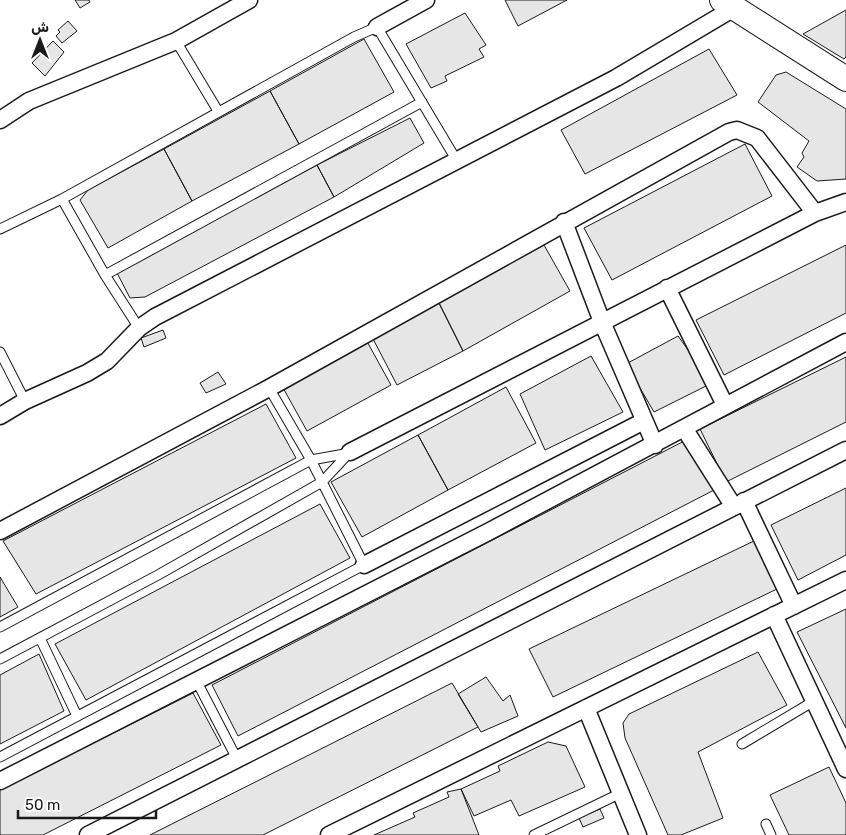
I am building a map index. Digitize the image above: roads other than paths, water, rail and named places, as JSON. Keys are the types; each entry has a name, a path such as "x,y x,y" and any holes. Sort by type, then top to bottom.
{"street":[{"path":"0,120 29,101 176,41 249,0"},
{"path":"376,27 426,0"},
{"path":"0,416 25,401 87,373 100,365 139,328 155,317 616,78 728,4 846,79"},
{"path":"0,531 270,388 564,222 729,132 737,130 757,138 815,213"},
{"path":"350,452 815,213 846,202"},
{"path":"564,222 602,322 654,445"},
{"path":"667,288 725,405"},
{"path":"0,781 654,445 725,405 846,342"},
{"path":"364,565 644,420"},
{"path":"684,428 739,504 794,606"},
{"path":"88,835 846,450"},
{"path":"329,835 846,580"},
{"path":"774,615 846,769"},
{"path":"586,708 638,835"}],"lane":[{"path":"0,229 62,199 218,111 376,27 457,161"},
{"path":"176,41 218,111"},
{"path":"105,275 422,102"},
{"path":"62,199 105,275 139,328"},
{"path":"0,352 25,401"},
{"path":"0,757 364,565 322,482 270,388"},
{"path":"0,627 310,460 350,452"},
{"path":"0,658 158,575 322,482 350,452"},
{"path":"40,638 77,716"},
{"path":"196,680 237,759"},
{"path":"742,744 814,701"},
{"path":"534,835 621,793"},
{"path":"766,824 771,835"}]}
